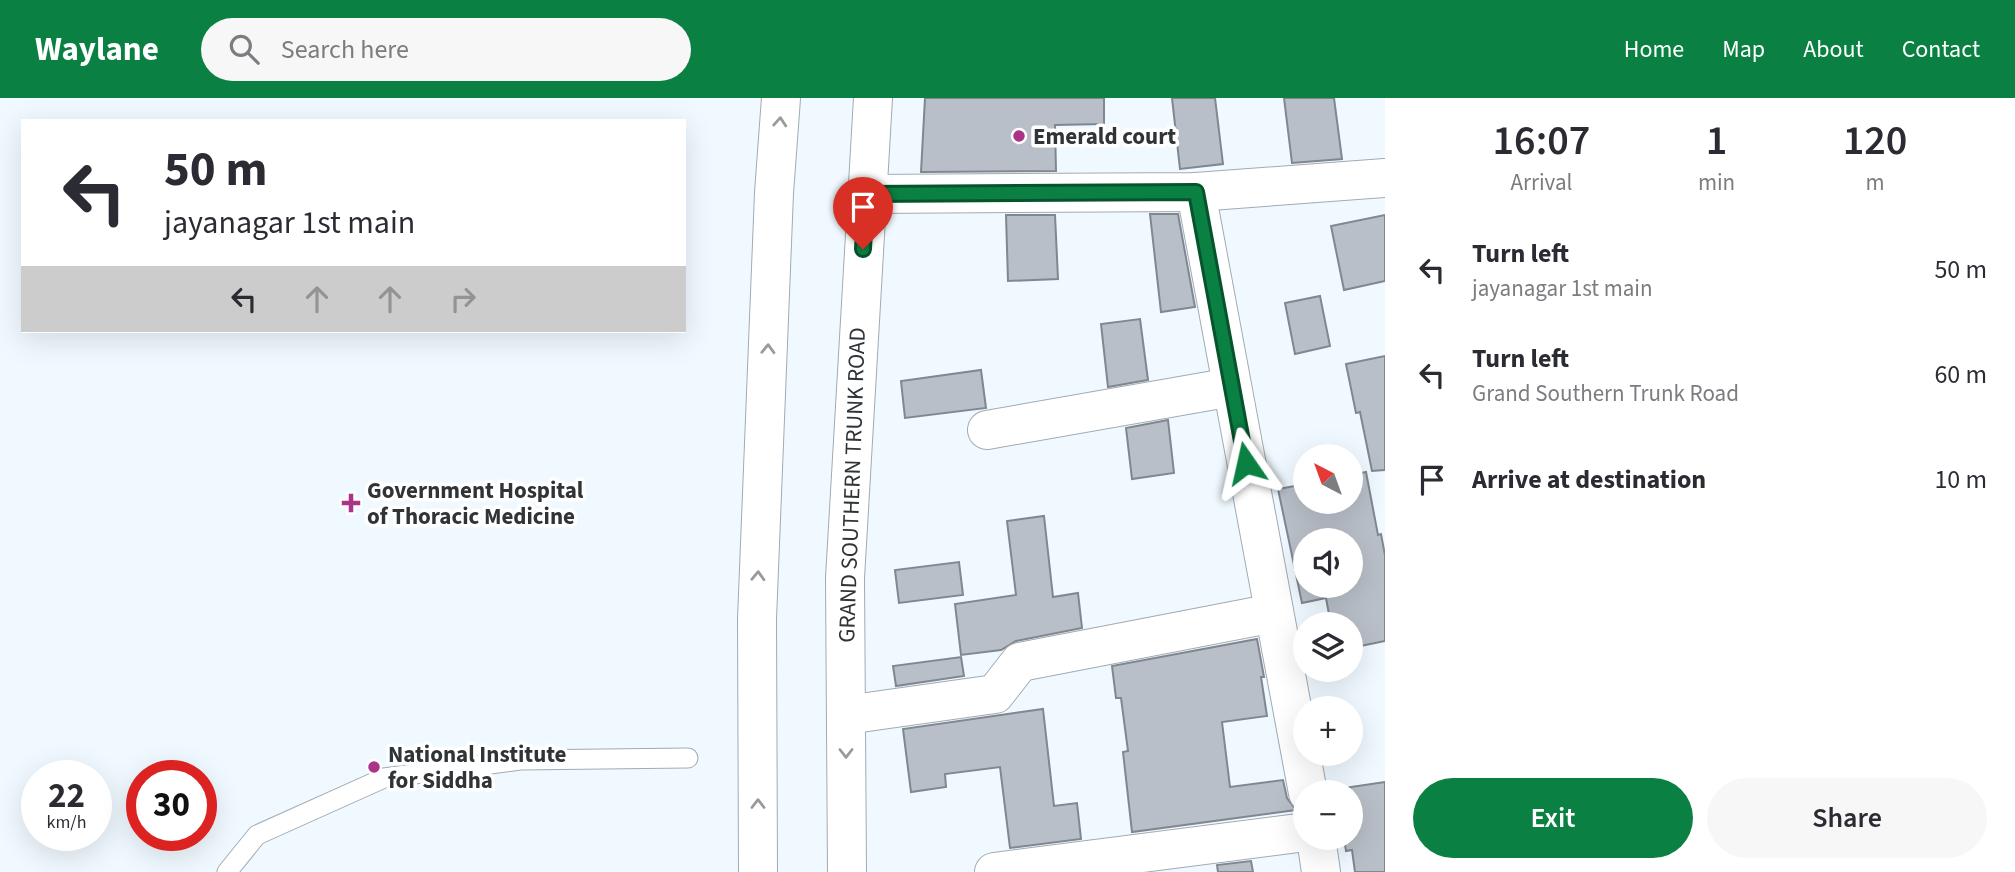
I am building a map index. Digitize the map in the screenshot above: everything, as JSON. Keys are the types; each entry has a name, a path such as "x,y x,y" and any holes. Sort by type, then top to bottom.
{"street":[{"path":"758,872 757,619 774,193 781,98"},
{"name":"GRAND SOUTHERN TRUNK ROAD","path":"847,872 845,578 873,98"},
{"path":"866,194 1196,192 1385,178"},
{"path":"1196,192 1306,780"},
{"path":"988,430 1232,387"},
{"path":"846,715 995,694 1020,662 1274,613"},
{"path":"994,872 1046,869 1293,834"},
{"path":"1318,850 1321,872"}],"lane":[{"path":"227,872 257,835 384,778 520,760 688,758"}],"building":[{"path":"925,98 1104,98 1104,124 1055,125 1056,171 921,172"},
{"path":"1172,98 1215,98 1223,164 1180,169"},
{"path":"1284,98 1334,98 1342,159 1292,163"},
{"path":"1150,214 1178,214 1195,307 1161,312"},
{"path":"1006,215 1055,215 1058,279 1008,281"},
{"path":"1385,215 1385,281 1344,290 1331,226"},
{"path":"1320,296 1330,346 1295,354 1285,303"},
{"path":"1140,319 1148,380 1108,387 1101,324"},
{"path":"1385,356 1385,470 1372,471 1360,412 1356,413 1346,364"},
{"path":"981,370 986,408 905,418 901,381"},
{"path":"1168,420 1174,473 1132,479 1126,428"},
{"path":"1366,472 1378,535 1381,534 1385,555 1385,641 1363,646 1363,612 1329,612 1326,598 1363,598 1363,528 1293,528 1293,560 1278,489 1293,486 1293,514 1363,514 1363,473"},
{"path":"1044,516 1053,597 1078,593 1082,628 1016,641 1001,650 961,655 955,604 1016,595 1007,521"},
{"path":"959,562 963,595 899,603 895,570"},
{"path":"1301,598 1326,598 1302,603"},
{"path":"1257,639 1267,716 1222,722 1230,787 1283,780 1293,810 1132,832 1123,752 1128,751 1121,698 1116,698 1112,666"},
{"path":"961,657 964,676 896,686 893,666"},
{"path":"1043,709 1054,806 1077,803 1081,839 1010,848 1000,767 945,774 946,787 911,792 903,729"},
{"path":"1385,782 1385,872 1355,872 1352,850 1363,850 1363,785"},
{"path":"1251,861 1253,872 1218,872 1217,865"}],"place":[{"name":"Emerald court","path":"1019,136"},
{"name":"Government Hospital of Thoracic Medicine","path":"351,503"},
{"name":"National Institute for Siddha","path":"374,767"}],"route":[{"path":"863,249 866,194 1196,192 1246,463"}]}
